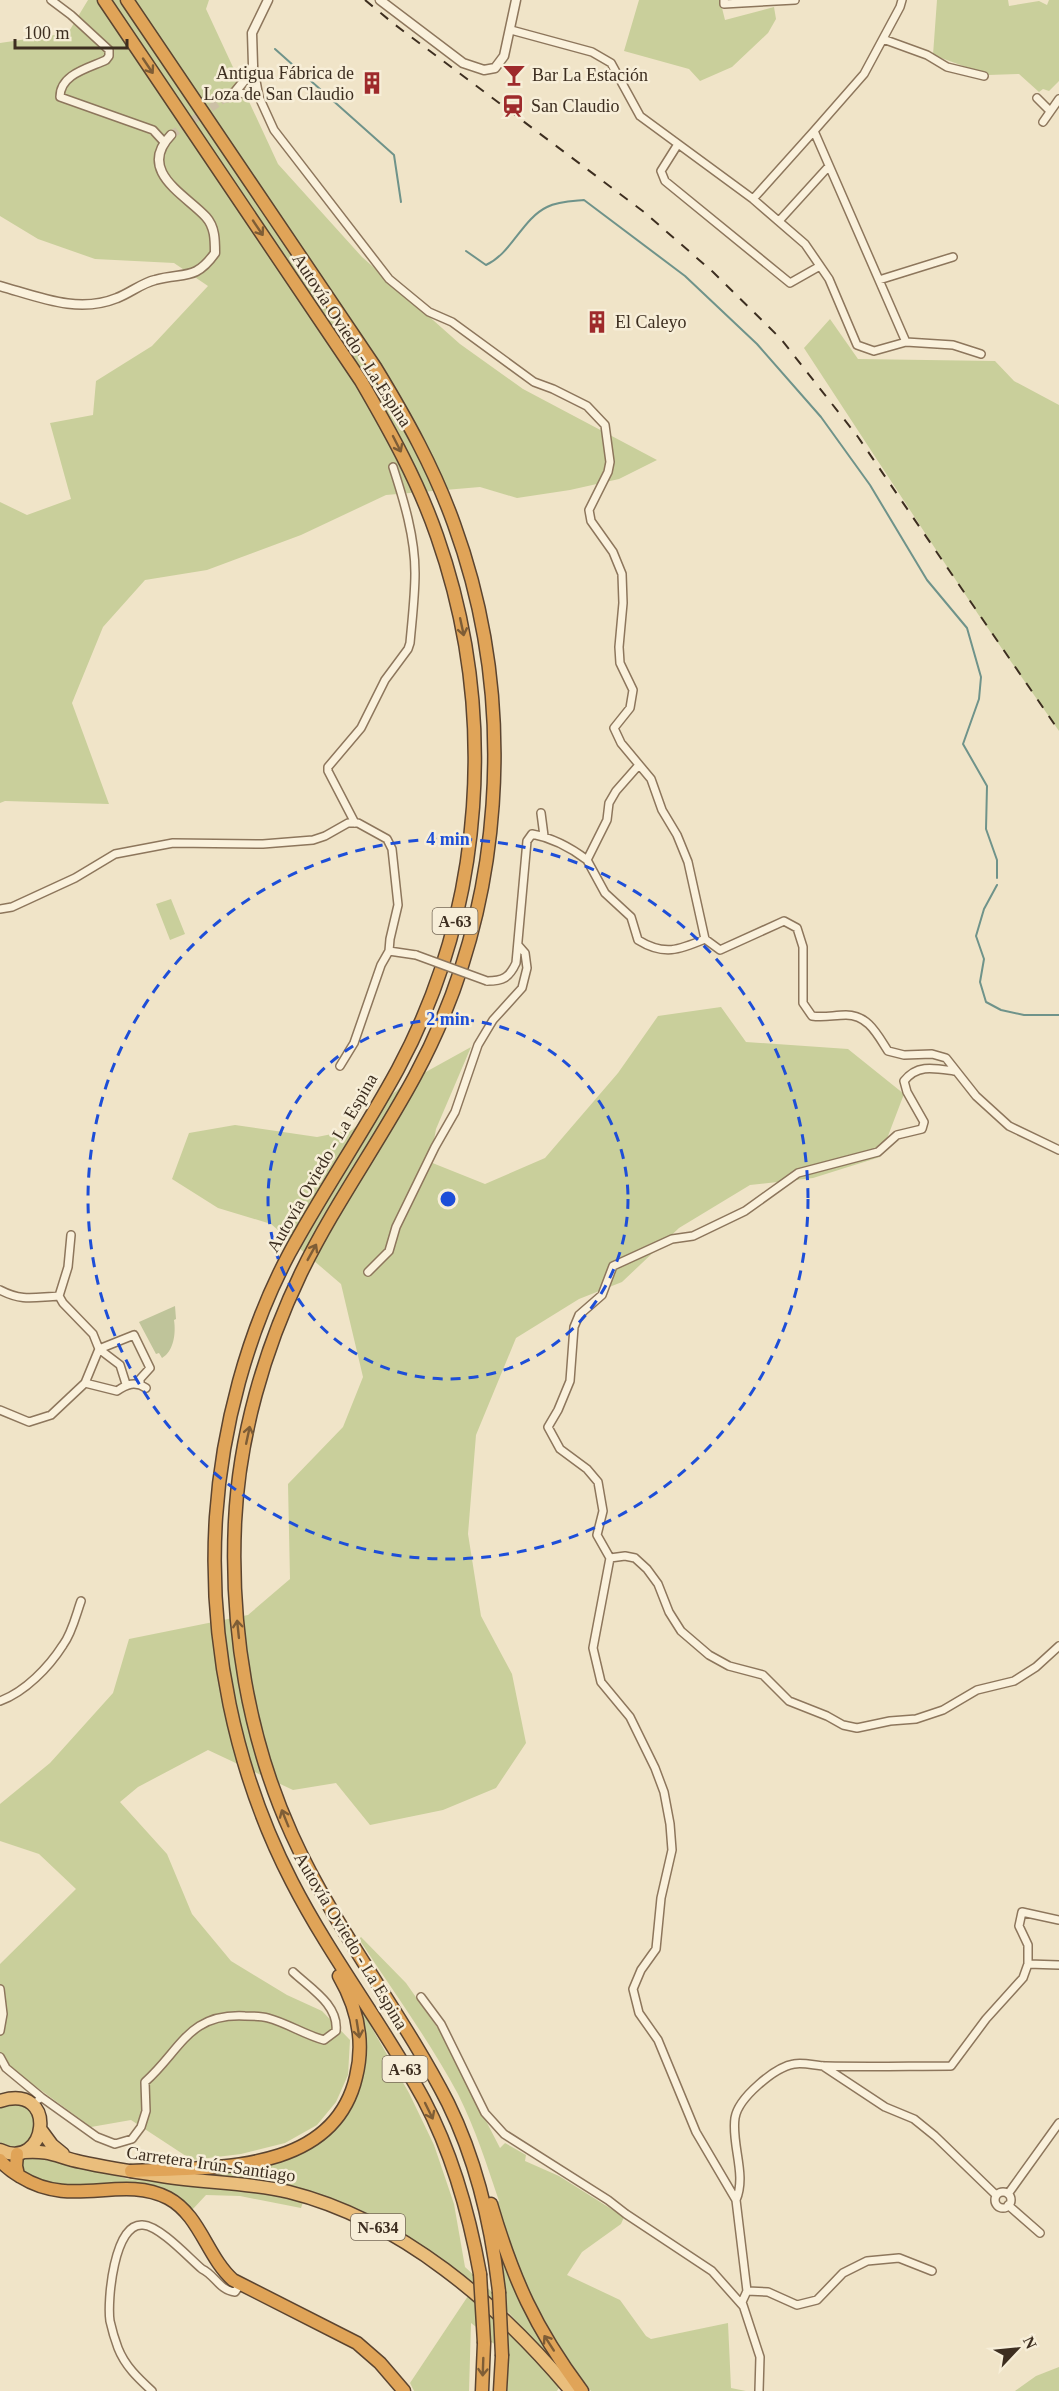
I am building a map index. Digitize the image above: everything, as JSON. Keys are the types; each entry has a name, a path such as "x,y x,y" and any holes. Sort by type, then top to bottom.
{"highway":[{"name":"Autovía Oviedo - La Espina","path":"104,0 361,381 395,440 414,476 437,536 456,597 468,659 475,722 475,791 468,857 454,927 433,993 399,1068 286,1259 260,1317 241,1378 225,1446 216,1519 215,1599 222,1660 244,1762 257,1803 291,1881 430,2112 460,2184 480,2274 484,2343 482,2391"},
{"name":"Autovía Oviedo - La Espina","path":"127,0 375,367 412,430 430,463 455,526 474,592 487,655 494,719 494,789 488,859 472,930 451,999 418,1072 303,1269 278,1323 259,1384 244,1451 235,1520 235,1599 241,1656 252,1718 272,1784 291,1834 331,1912 408,2032 449,2106 475,2172 490,2230 499,2292 502,2356 500,2391"},
{"path":"131,2171 220,2168 256,2162 288,2153 323,2131 346,2105 354,2086 360,2049 355,2011 348,1992 302,1911 291,1881"},
{"path":"408,2032 428,2059 468,2137 483,2175 506,2254 522,2295 545,2337 582,2391"},
{"path":"3,2096 37,2101"},
{"name":"N-634","path":"37,2101 42,2124 41,2130"},
{"path":"18,2175 16,2166 20,2153 32,2146 41,2130"},
{"name":"Carretera Irún-Santiago","path":"41,2130 52,2145 67,2157"},
{"name":"N-634","path":"0,2150 7,2154 20,2153"},
{"name":"Carretera Irún-Santiago","path":"20,2153 44,2151 78,2162 131,2171 287,2191 333,2206 366,2221 416,2251 472,2291 522,2337 571,2391"},
{"path":"0,2160 6,2168 32,2183 53,2190 77,2193 134,2189 152,2192 170,2199 189,2216 225,2273 240,2285 357,2343 380,2363 404,2391"}],"street":[{"path":"0,286 59,303 79,306 98,304 117,298 152,280 199,272 215,253 213,229 207,218 174,191 162,175 159,160 167,139 153,130 60,97 60,88 67,78 106,60 109,50 51,0"},
{"path":"268,0 252,33 253,65 259,97 274,130 388,279 429,312 452,322 534,382 586,406 605,425 610,462 608,472 589,510 591,521 614,552 622,574 623,603 618,647 620,663 633,690 630,708 614,728 621,743 651,779 662,810 677,835 688,862 705,939 720,950 784,921 797,928 803,947 803,1003 812,1016 822,1018 847,1015 862,1018 874,1030 888,1051 904,1055 932,1054 946,1058 976,1096 1010,1126 1059,1150"},
{"path":"380,0 463,63 477,69 492,70 504,57 516,0"},
{"path":"724,0 724,4 795,0"},
{"path":"753,199 864,74 902,0"},
{"path":"511,30 606,58 615,68 640,116 753,199 805,244 829,279 857,345 874,351 906,342 953,345 981,354"},
{"path":"883,39 927,55 947,67 984,76"},
{"path":"231,95 248,76 253,65"},
{"path":"231,95 259,97"},
{"path":"1037,98 1049,110"},
{"path":"1043,122 1049,110 1059,99"},
{"path":"813,130 906,342"},
{"path":"678,144 661,171 665,182 790,283 820,266"},
{"path":"779,221 829,166"},
{"path":"879,280 953,257"},
{"path":"355,823 328,767 361,728 385,680 410,643 415,573 414,550 393,467"},
{"path":"586,860 607,820 609,803 616,791 638,766"},
{"path":"541,813 544,836"},
{"path":"0,909 12,907 75,878 115,854 173,843 263,844 313,840 348,823 355,823 387,839 392,849 398,905 389,951 381,965 354,1043 340,1066"},
{"path":"389,951 416,955 487,981 500,981 510,975 516,963 527,841 532,834 544,836 568,846 586,860 605,893 631,917 638,940 654,950 681,950 705,939"},
{"path":"368,1272 389,1251 396,1227 435,1147 455,1112 478,1045 493,1020 522,988 527,968 525,953 518,945"},
{"path":"736,2200 696,2132 658,2040 639,2013 633,1989 641,1970 656,1949 662,1898 672,1850 670,1824 664,1792 655,1767 630,1717 601,1682 593,1648 610,1558 597,1535 603,1511 598,1482 587,1469 560,1449 548,1427 570,1381 574,1327 579,1315 602,1295 613,1266 672,1239 693,1236 745,1211 798,1173 878,1152 897,1135 917,1132 922,1129 924,1122 907,1092 904,1081 910,1073 918,1069 954,1071"},
{"path":"71,1235 68,1267 59,1296 93,1334 99,1349 120,1365 126,1384"},
{"path":"0,1290 15,1298 59,1296"},
{"path":"0,1410 29,1422 51,1414 85,1383 99,1349 134,1335 150,1368 140,1379 143,1386 126,1384 117,1391 85,1383"},
{"path":"610,1558 625,1556 635,1558 647,1569 658,1584 669,1612 681,1631 709,1655 729,1666 763,1675 789,1701 843,1725 857,1728 890,1721 916,1719 943,1710 977,1690 1014,1681 1036,1667 1059,1646"},
{"path":"0,1701 7,1699 33,1680 64,1645 81,1601"},
{"path":"759,2391 760,2357 742,2302 747,2291 736,2200 739,2185 735,2117 745,2096 766,2079 794,2064 951,2066 986,2019 1023,1978 1028,1964 1028,1945 1019,1926 1022,1912 1059,1920"},
{"path":"1028,1964 1059,1965"},
{"path":"0,2057 6,2068 37,2101 97,2137 115,2144 132,2139 141,2127 146,2111 145,2082 161,2067 177,2044 199,2025 225,2015 235,2015 267,2017 324,2040 336,2031 338,2020 333,2011 292,1972"},
{"path":"0,1989 3,2014 0,2031"},
{"path":"421,1996 441,2024 485,2113 504,2134 608,2199 626,2214 712,2271 743,2306"},
{"path":"824,2066 885,2108 914,2119 935,2136 996,2195 997,2205 1003,2207 1011,2200 1008,2194 1000,2192 996,2195"},
{"path":"1008,2194 1059,2123"},
{"path":"1008,2205 1040,2233"},
{"path":"152,2391 128,2368 118,2348 110,2322 110,2294 115,2263 125,2233 144,2224 155,2229 202,2269 210,2272 226,2291 234,2292 240,2285"},
{"path":"747,2291 768,2292 797,2305 817,2300 843,2273 867,2261 899,2258 933,2271"}],"green space":[{"path":"88,0 209,0 206,9 278,164 362,257 460,344 523,389 657,460 619,479 570,490 517,498 480,487 386,495 301,535 207,570 145,580 103,627 72,703 109,804 5,801 0,803 0,502 27,515 71,499 50,423 93,415 96,381 152,346 208,286 174,263 95,259 38,239 0,216 0,43 68,33"},
{"path":"639,0 720,0 725,20 774,7 776,19 768,33 732,67 700,81 689,69 624,51"},
{"path":"937,0 1008,0 1009,6 1039,1 1047,5 1049,0 1059,0 1059,81 1049,91 1043,89 1039,92 1019,74 988,75 933,55"},
{"path":"830,319 858,359 995,361 1014,381 1059,405 1059,731 978,614 804,348"},
{"path":"171,899 185,934 170,940 156,904"},
{"path":"721,1007 746,1042 848,1049 904,1094 880,1157 813,1178 750,1185 679,1228 622,1282 579,1299 516,1338 476,1435 468,1534 481,1616 512,1674 526,1743 496,1788 443,1810 370,1825 336,1783 293,1790 208,1750 138,1787 120,1802 167,1854 192,1914 231,1961 287,1995 322,2011 350,2040 348,2075 336,2102 317,2125 285,2143 241,2154 192,2160 131,2120 91,2127 12,2069 0,2053 0,1964 76,1889 39,1854 0,1841 0,1804 50,1763 113,1693 129,1639 248,1615 290,1579 288,1484 343,1427 363,1377 341,1284 271,1224 218,1208 172,1179 189,1133 235,1125 317,1137 352,1130 404,1084 471,1047 436,1129 430,1162 485,1184 545,1158 618,1073 658,1016"},
{"path":"175,1306 173,1341 169,1351 162,1358 159,1353 156,1354 139,1322"},
{"path":"361,1937 406,1983 439,2030 500,2148 505,2143 526,2155 525,2161 559,2176 624,2217 621,2224 582,2252 567,2275 620,2300 646,2336 651,2339 728,2323 731,2388 746,2391 591,2391 547,2325 523,2278 504,2228 497,2202 499,2201 485,2160 458,2094 423,2035 359,1939"},
{"path":"361,2009 409,2093 434,2145 454,2204 465,2267 507,2306 502,2257 523,2305 563,2374 509,2313 448,2265 368,2215 327,2197 292,2187 202,2174 274,2161 349,2107"},
{"path":"5,2104 20,2104 29,2108 33,2115 35,2124 33,2133 21,2145 11,2146 0,2142 0,2107"},
{"path":"41,2155 128,2179 255,2192 303,2202 301,2208 240,2196 206,2195 192,2210 178,2198 146,2187 52,2183 22,2171 21,2158"},
{"path":"468,2296 520,2343 560,2386 557,2391 507,2391 509,2354 490,2341 489,2337 471,2323 469,2391 414,2391 410,2383"},
{"path":"1059,2367 1059,2391 1015,2391 1036,2376"}],"waterway":[{"path":"275,49 394,155 401,202"},
{"path":"466,251 486,265 503,253 538,212 556,204 584,200 685,276 757,344 821,417 870,485 927,580 967,628 981,677 979,699 963,744 987,786 986,829 997,860 997,878"},
{"path":"997,885 984,909 976,936 984,959 980,982 986,1002 1001,1010 1024,1015 1059,1015"}],"tunnel":[{"path":"171,135 227,97"}],"railway":[{"path":"365,0 644,212 713,272 781,339 858,437 1059,731"}],"place":[{"name":"Bar La Estación","path":"514,75"},
{"name":"Antigua Fábrica de Loza de San Claudio","path":"372,83"},
{"name":"San Claudio","path":"513,106"},
{"name":"El Caleyo","path":"597,322"}]}
